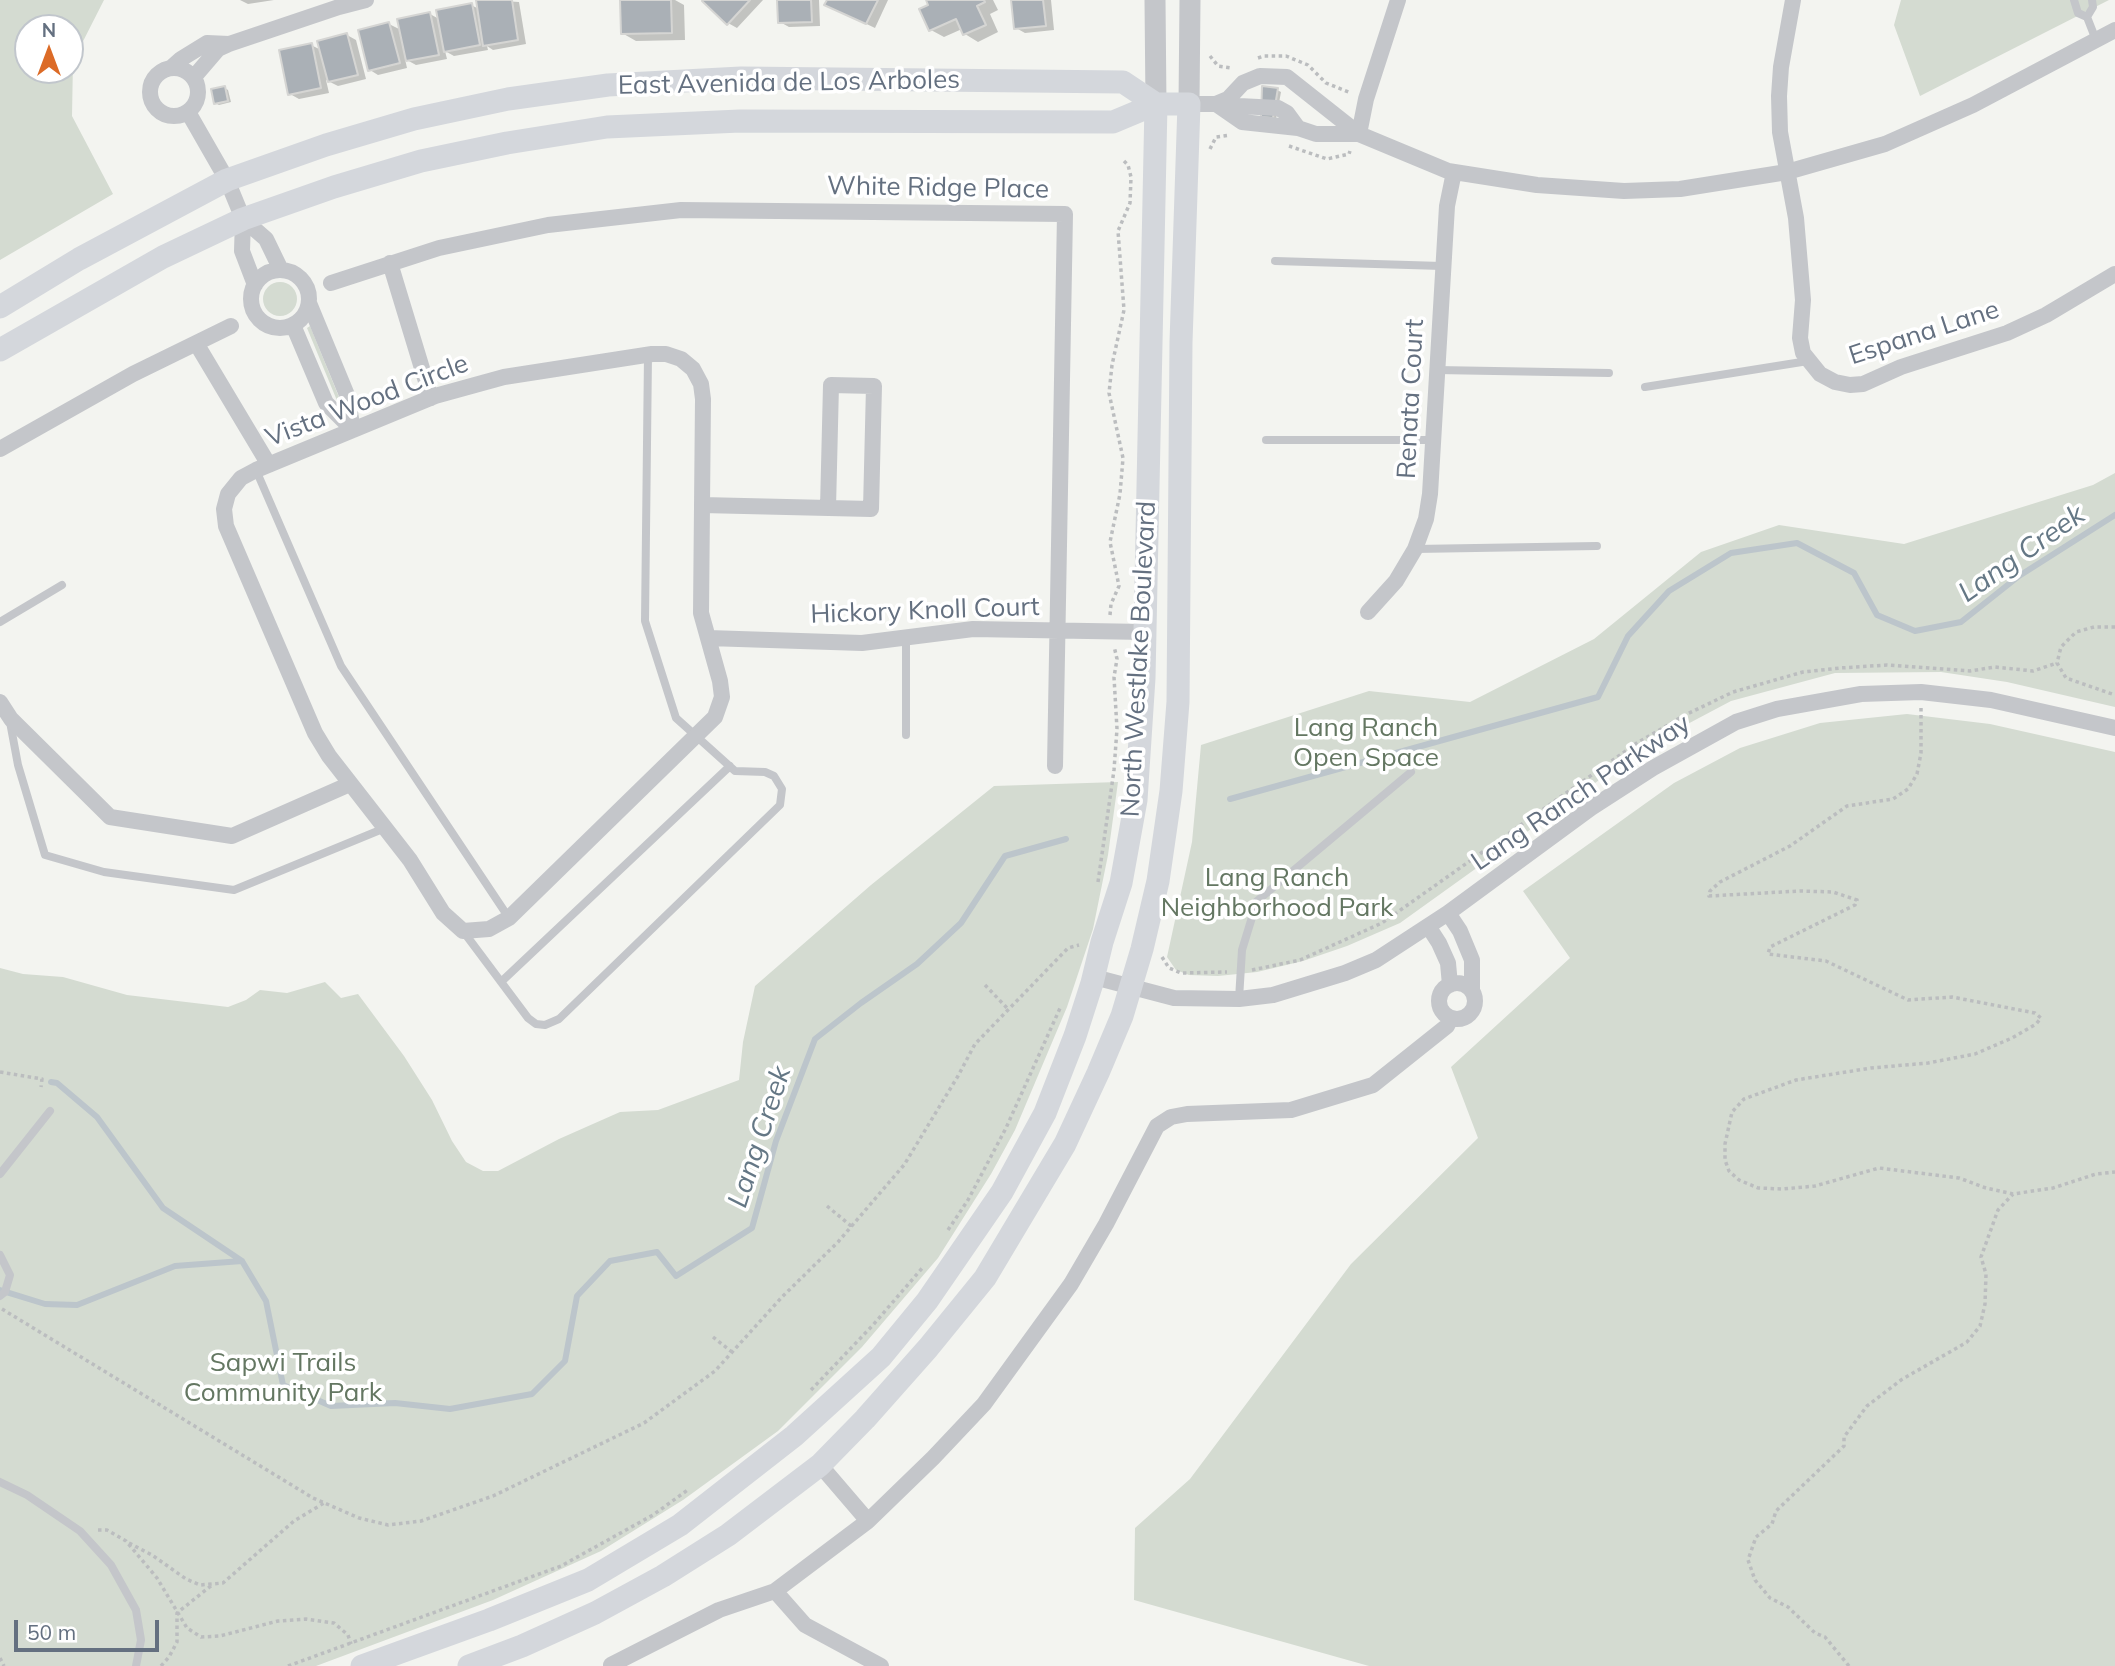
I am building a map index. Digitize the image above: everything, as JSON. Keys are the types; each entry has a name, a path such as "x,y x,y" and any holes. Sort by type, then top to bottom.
{"main road":[{"name":"East Avenida de Los Arboles","path":"0,307 79,259 227,180 326,145 414,119 508,99 608,85 741,78 1123,82 1156,104"},
{"name":"East Avenida de Los Arboles","path":"0,350 163,257 243,219 334,187 421,161 507,143 607,127 740,121 1113,122 1156,104 1189,104"},
{"name":"North Westlake Boulevard","path":"358,1660 489,1620 588,1580 668,1532 794,1436 881,1357 927,1301 1002,1192 1045,1114 1094,977 1121,883 1136,800 1145,632 1156,104"},
{"name":"North Westlake Boulevard","path":"469,1666 522,1646 595,1613 663,1576 728,1535 820,1465 892,1389 985,1278 1065,1144 1122,1016 1158,881 1171,791 1178,702 1181,342 1189,104"}],"street":[{"path":"194,77 218,49 229,44 366,0"},
{"name":"North Westlake Boulevard","path":"1155,0 1156,104"},
{"name":"North Westlake Boulevard","path":"1189,104 1190,0"},
{"path":"1359,134 1366,99 1398,0"},
{"path":"1793,0 1781,67 1780,132 1796,218 1803,300 1800,338 1808,361"},
{"path":"1216,104 1228,99 1243,83 1260,76 1287,77 1359,134 1454,172 1537,186 1623,191 1680,189 1787,172 1885,144 1973,105 2115,30"},
{"path":"172,67 180,68 194,77 197,84 197,100 188,111 180,115 164,114 157,110 149,95 152,80 157,73 172,67 207,43 229,44"},
{"path":"1298,128 1305,110 1306,94"},
{"name":"East Avenida de Los Arboles","path":"1189,104 1216,104"},
{"path":"1216,104 1242,121 1298,128 1316,134 1359,134"},
{"path":"188,111 227,180 243,219 243,251 255,285 252,302 259,318 275,327 293,325 305,314 309,303"},
{"name":"Renata Court","path":"1368,612 1396,580 1415,549 1426,519 1430,494 1442,266 1447,206 1454,172"},
{"name":"White Ridge Place","path":"331,283 439,248 548,225 681,210 1065,214 1055,766"},
{"path":"243,219 265,239 281,270"},
{"path":"390,263 431,398"},
{"path":"255,285 266,274 281,270 289,271 304,282 309,303 347,395 353,430"},
{"name":"Espana Lane","path":"1808,361 1820,374 1835,382 1863,384 1900,366 2007,333 2046,315 2115,274"},
{"path":"293,325 326,403 353,430"},
{"path":"0,449 133,374 231,326"},
{"path":"196,343 262,468"},
{"name":"Vista Wood Circle","path":"666,354 681,359 693,369 701,384 704,399 701,613 720,681 722,697 715,717 509,918 489,929 463,931 443,913 410,860 329,757 315,733 226,526 224,509 228,494 242,478 431,398 504,377 666,354"},
{"path":"702,505 828,508 871,509 874,386 831,385 828,508"},
{"name":"Hickory Knoll Court","path":"708,638 863,643 973,629 1145,632"},
{"name":"Lang Ranch Parkway","path":"1094,977 1174,998 1239,999 1273,995 1345,973 1376,960 1448,913 1664,761 1736,722 1777,709 1861,694 1921,692 1991,700 2115,728"},
{"path":"4,709 110,817 232,836 350,784"},
{"path":"1448,913 1460,931 1472,960 1472,990 1476,1002 1472,1012 1462,1018 1451,1018 1442,1010 1442,992 1450,985 1462,984 1472,990"},
{"path":"1428,926 1448,963 1450,985"},
{"path":"611,1665 719,1610 775,1591 868,1521 933,1458 984,1404 1071,1284 1157,1126 1171,1117 1187,1114 1291,1110 1373,1085 1447,1026 1451,1018"},
{"path":"820,1465 868,1521"},
{"path":"775,1591 805,1625 881,1666"}],"lane":[{"path":"2074,0 2078,13 2087,17 2096,40"},
{"path":"2087,17 2093,7 2092,0"},
{"path":"1275,261 1442,266"},
{"path":"463,931 528,1018 536,1024 545,1025 559,1018 780,805 782,789 774,776 765,772 735,771 676,718 645,621 648,355"},
{"path":"1645,387 1808,361"},
{"path":"1437,370 1609,373"},
{"path":"1266,440 1433,440"},
{"path":"262,468 341,666 509,918"},
{"path":"1415,549 1597,546"},
{"path":"0,622 62,585"},
{"path":"906,638 906,735"},
{"path":"4,709 45,855 104,872 234,890 385,828"},
{"path":"501,982 730,766"},
{"path":"1239,999 1242,950 1257,901 1411,772"},
{"path":"0,1174 50,1111"},
{"path":"0,1255 10,1275 5,1292 0,1296"},
{"path":"0,1482 27,1495 80,1531 111,1565 136,1610 141,1640 136,1666"}],"path":[{"path":"1282,142 1318,157 1336,158 1349,154 1359,134"},
{"path":"1207,158 1216,137 1230,135"},
{"path":"1097,884 1110,811 1116,743 1114,677 1117,659 1109,620 1111,604 1119,586 1110,542 1120,494 1123,458 1109,393 1124,310 1125,292 1118,231 1130,202 1131,177 1124,161"},
{"path":"2115,627 2094,627 2076,632 2061,647 2057,663 2066,678 2115,695"},
{"path":"1921,692 1921,753 1917,774 1908,789 1892,799 1847,806 1790,846 1720,882 1710,891 1709,896 1800,891 1833,892 1857,900 1855,905 1770,947 1768,954 1826,961 1908,1000 1952,997 2035,1013 2040,1018 2036,1024 2012,1038 1975,1054 1928,1063 1871,1068 1796,1080 1744,1099 1732,1112 1725,1144 1725,1160 1729,1171 1739,1180 1758,1188 1783,1189 1815,1186 1879,1168 1959,1178 2013,1194 2053,1188 2096,1174 2115,1172"},
{"path":"1077,957 1083,936"},
{"path":"0,1308 324,1503 359,1518 388,1525 421,1521 493,1496 645,1423 715,1371 852,1226 904,1166 975,1044 1068,948 1081,945"},
{"path":"1159,950 1169,968 1181,973 1241,972"},
{"path":"985,985 1009,1010"},
{"path":"947,1231 968,1200 1006,1128 1061,1005"},
{"path":"0,1072 42,1079 41,1087"},
{"path":"1849,1666 1825,1637 1815,1633 1788,1607 1770,1598 1755,1580 1748,1560 1756,1537 1772,1524 1776,1511 1844,1446 1844,1437 1867,1406 1901,1380 1967,1342 1980,1325 1985,1304 1986,1274 1981,1257 1998,1210 2013,1194"},
{"path":"827,1206 852,1226"},
{"path":"803,1399 873,1325 927,1262"},
{"path":"713,1337 732,1352"},
{"path":"288,1666 561,1566 653,1515 696,1484"},
{"path":"80,1531 107,1530 152,1555 186,1579 200,1585 223,1583 294,1521 324,1503"},
{"path":"126,1541 157,1578 187,1628 201,1637 220,1636 278,1621 306,1619 334,1623 348,1635 358,1660"},
{"path":"177,1613 214,1584"},
{"path":"161,1666 177,1642 177,1613"},
{"path":"0,1658 4,1666"}],"green space":[{"path":"0,0 104,0 84,39 84,14 14,14 14,84 73,84 72,116 113,194 0,260"},
{"path":"1901,0 2109,0 1920,96 1894,25"},
{"path":"280,282 292,287 297,299 292,311 280,316 268,311 263,299 268,287"},
{"path":"310,326 341,402 338,403 307,328"},
{"name":"Lang Ranch Neighborhood Park","path":"2115,473 2115,707 2007,682 1941,672 1835,673 1731,701 1648,745 1400,923 1347,946 1303,961 1257,972 1218,976 1189,975 1176,970 1167,957 1192,842 1201,745 1369,691 1470,702 1594,639 1701,552 1779,525 1904,544 2093,485"},
{"path":"1907,714 1990,724 2115,752 2115,1666 1369,1666 1134,1600 1135,1528 1190,1479 1351,1264 1478,1138 1451,1067 1570,958 1523,891 1674,783 1740,748 1820,723"},
{"name":"Sapwi Trails Community Park","path":"1118,782 1108,855 1093,929 1067,1007 1015,1130 991,1174 938,1258 862,1347 778,1431 683,1500 601,1551 493,1600 316,1666 0,1666 0,968 23,974 63,977 127,995 228,1007 246,1000 260,990 287,993 325,982 341,998 358,994 404,1056 466,1162 483,1171 498,1171 559,1139 620,1112 658,1110 739,1080 743,1042 755,986 871,885 994,786"}],"building":[{"path":"476,0 512,0 518,40 483,46"},
{"path":"620,0 671,0 672,33 621,34"},
{"path":"703,0 750,0 727,25"},
{"path":"777,0 811,0 812,22 778,23"},
{"path":"827,0 878,0 866,24 824,5"},
{"path":"926,0 984,0 985,2 977,6 986,25 963,35 956,19 929,31 919,9 928,5"},
{"path":"1011,0 1043,0 1046,26 1014,29"},
{"path":"472,3 480,45 444,52 436,10"},
{"path":"430,12 439,55 406,61 397,19"},
{"path":"389,22 400,63 368,71 358,30"},
{"path":"347,33 358,75 328,82 317,41"},
{"path":"312,43 321,88 288,95 279,50"},
{"path":"225,86 228,101 214,104 211,89"},
{"path":"1262,86 1278,88 1273,118 1261,117"}],"waterway":[{"name":"Lang Creek","path":"1230,799 1598,697 1628,636 1669,591 1731,553 1797,543 1854,573 1877,615 1915,631 1961,622 2019,576 2115,515"},
{"name":"Lang Creek","path":"51,1082 57,1083 97,1117 163,1208 242,1261 266,1301 283,1385 331,1406 395,1403 450,1409 532,1394 565,1361 577,1296 610,1261 657,1252 676,1276 752,1228 776,1141 815,1039 917,964 961,923 1005,856 1066,839"},
{"path":"0,1290 45,1304 77,1305 175,1266 242,1261"}],"park label":[{"name":"Lang Ranch Open Space","path":"1366,743"}]}
